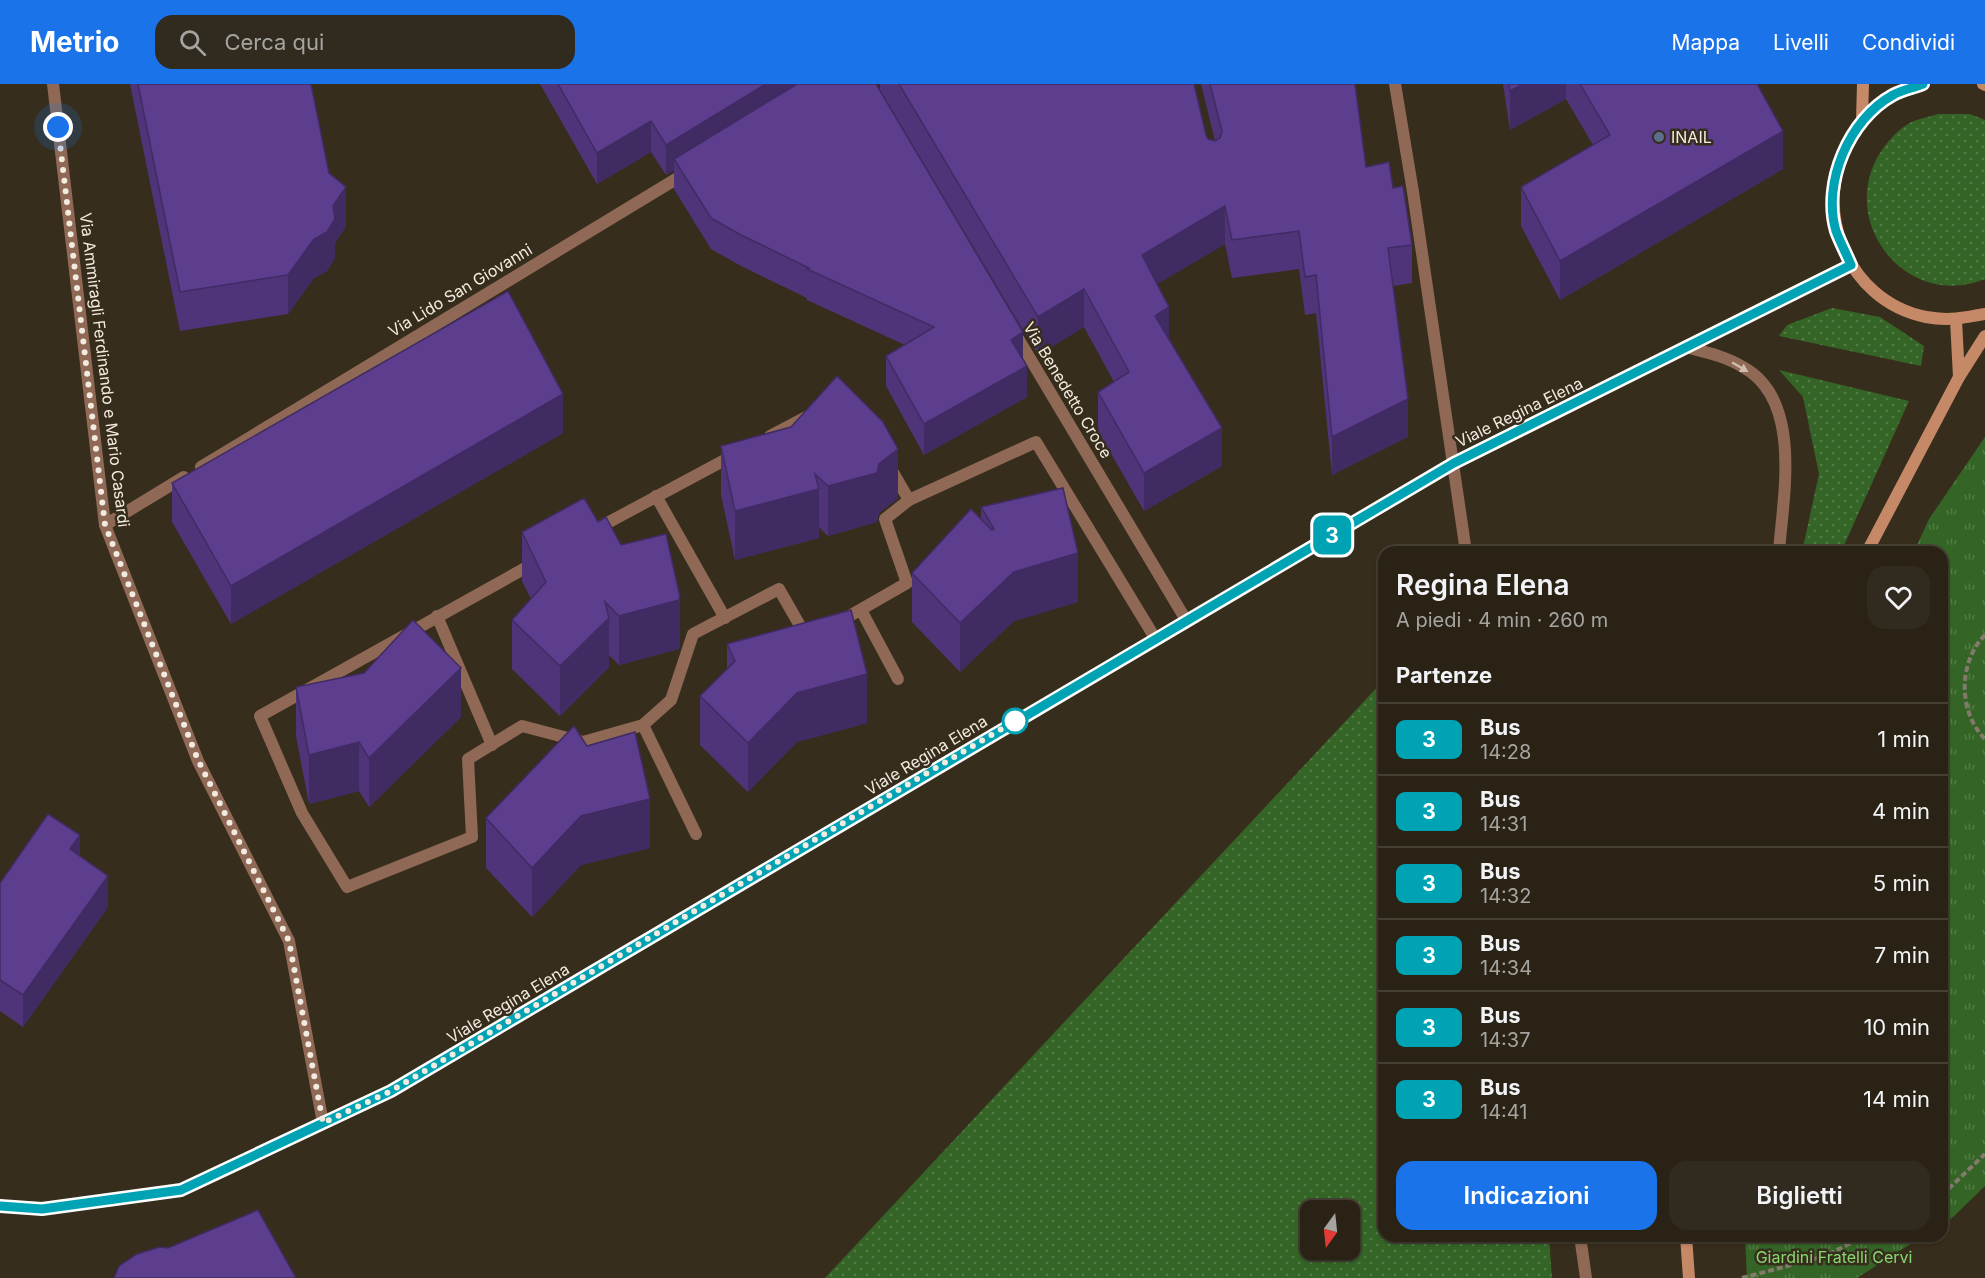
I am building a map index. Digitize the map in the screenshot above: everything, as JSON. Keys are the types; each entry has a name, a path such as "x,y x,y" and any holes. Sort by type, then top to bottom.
{"main road":[{"path":"1862,120 1863,84"},
{"path":"1923,84 1892,96 1862,120 1842,153 1832,190 1836,229 1851,265 1870,288 1896,306 1925,317 1956,320 1985,314"},
{"path":"1956,320 1959,377"},
{"path":"1870,546 1959,377 1985,336"},
{"path":"1686,1242 1689,1278"}],"street":[{"name":"Via Ammiragli Ferdinando e Mario Casardi","path":"53,84 105,525 198,760 289,941 323,1123"},
{"path":"1395,84 1465,546"},
{"name":"Via Lido San Giovanni","path":"105,525 699,165"},
{"name":"Viale Regina Elena","path":"0,1206 42,1209 181,1190 391,1091 1454,463 1851,265"},
{"name":"Via Benedetto Croce","path":"1008,321 1186,620"},
{"path":"1686,347 1719,356 1745,368 1764,385 1780,414 1785,452 1779,546"},
{"path":"583,536 817,411"},
{"path":"552,554 260,716 302,813 347,887 472,837 468,759 522,726 583,742 643,725 671,700 693,634 779,589 808,640 907,583 885,519 909,500 1036,442 1155,638"},
{"path":"886,462 909,500"},
{"path":"656,496 725,618"},
{"path":"861,609 898,679"},
{"path":"437,616 492,745"},
{"path":"643,725 696,834"},
{"path":"1582,1242 1586,1278"}],"path":[{"path":"1985,635 1978,642 1967,664 1964,688 1968,713 1985,739"},
{"path":"1948,1189 1985,1154"},
{"path":"1742,1278 1825,1256 1853,1242"}],"green space":[{"path":"1938,114 1970,114 1985,120 1985,279 1957,286 1931,283 1908,273 1889,256 1875,235 1868,211 1868,185 1877,158 1883,149 1903,127 1919,119"},
{"path":"1832,308 1880,317 1924,346 1921,366 1779,336 1787,325"},
{"path":"1779,370 1909,401 1844,546 1803,546 1819,474 1803,397"},
{"name":"Giardini Fratelli Cervi","path":"1985,437 1985,1186 1948,1220 1948,546 1917,546 1929,519"},
{"path":"1378,686 1378,1242 1549,1242 1552,1278 825,1278"},
{"name":"Giardini Fratelli Cervi","path":"1745,1242 1914,1242 1857,1278 1747,1278"}],"building":[{"path":"138,84 311,84 329,173 346,187 333,206 335,219 327,232 314,239 288,275 180,292"},
{"path":"558,84 766,84 666,145 651,121 597,153"},
{"path":"797,84 876,84 1023,332 1011,340 1027,366 924,424 886,356 934,327 807,269 809,268 711,218 674,159"},
{"path":"899,84 1194,84 1206,135 1208,139 1215,141 1220,138 1222,131 1210,84 1355,84 1366,167 1389,162 1393,188 1403,186 1412,245 1388,248 1408,399 1332,437 1316,275 1305,277 1299,231 1232,240 1225,206 1142,255 1169,307 1155,316 1222,428 1144,473 1098,392 1129,372 1084,289 1038,317"},
{"path":"1509,84 1523,84 1510,91"},
{"path":"1580,84 1757,84 1783,131 1560,261 1521,187 1610,135"},
{"path":"508,291 563,394 231,586 172,483"},
{"path":"837,376 883,422 898,449 879,464 877,473 828,486 815,474 819,489 735,511 721,446 791,427"},
{"path":"1063,488 1078,553 1014,572 960,623 912,573 971,509 992,530 994,529 981,507"},
{"path":"584,498 598,522 606,517 621,545 666,534 680,597 679,600 619,616 605,602 609,618 560,666 512,620 546,582 522,532"},
{"path":"851,610 867,674 797,693 748,743 700,696 735,661 727,644"},
{"path":"413,620 461,668 369,758 359,742 309,755 296,687 364,673"},
{"path":"574,726 587,746 635,732 650,799 581,816 532,868 486,818"},
{"path":"48,814 80,835 70,849 108,876 23,995 0,980 0,883"},
{"path":"258,1210 296,1278 114,1278 119,1266 137,1254 160,1247 168,1248"}],"bus line":[{"name":"3","path":"0,1206 42,1209 181,1190 391,1091 1454,463 1851,265 1836,229 1832,190 1842,153 1862,120 1892,96 1923,84"}],"place":[{"name":"INAIL","path":"1659,137"}],"route":[{"path":"58,127 105,525 198,760 289,941 323,1123 391,1091 1015,721"}]}
